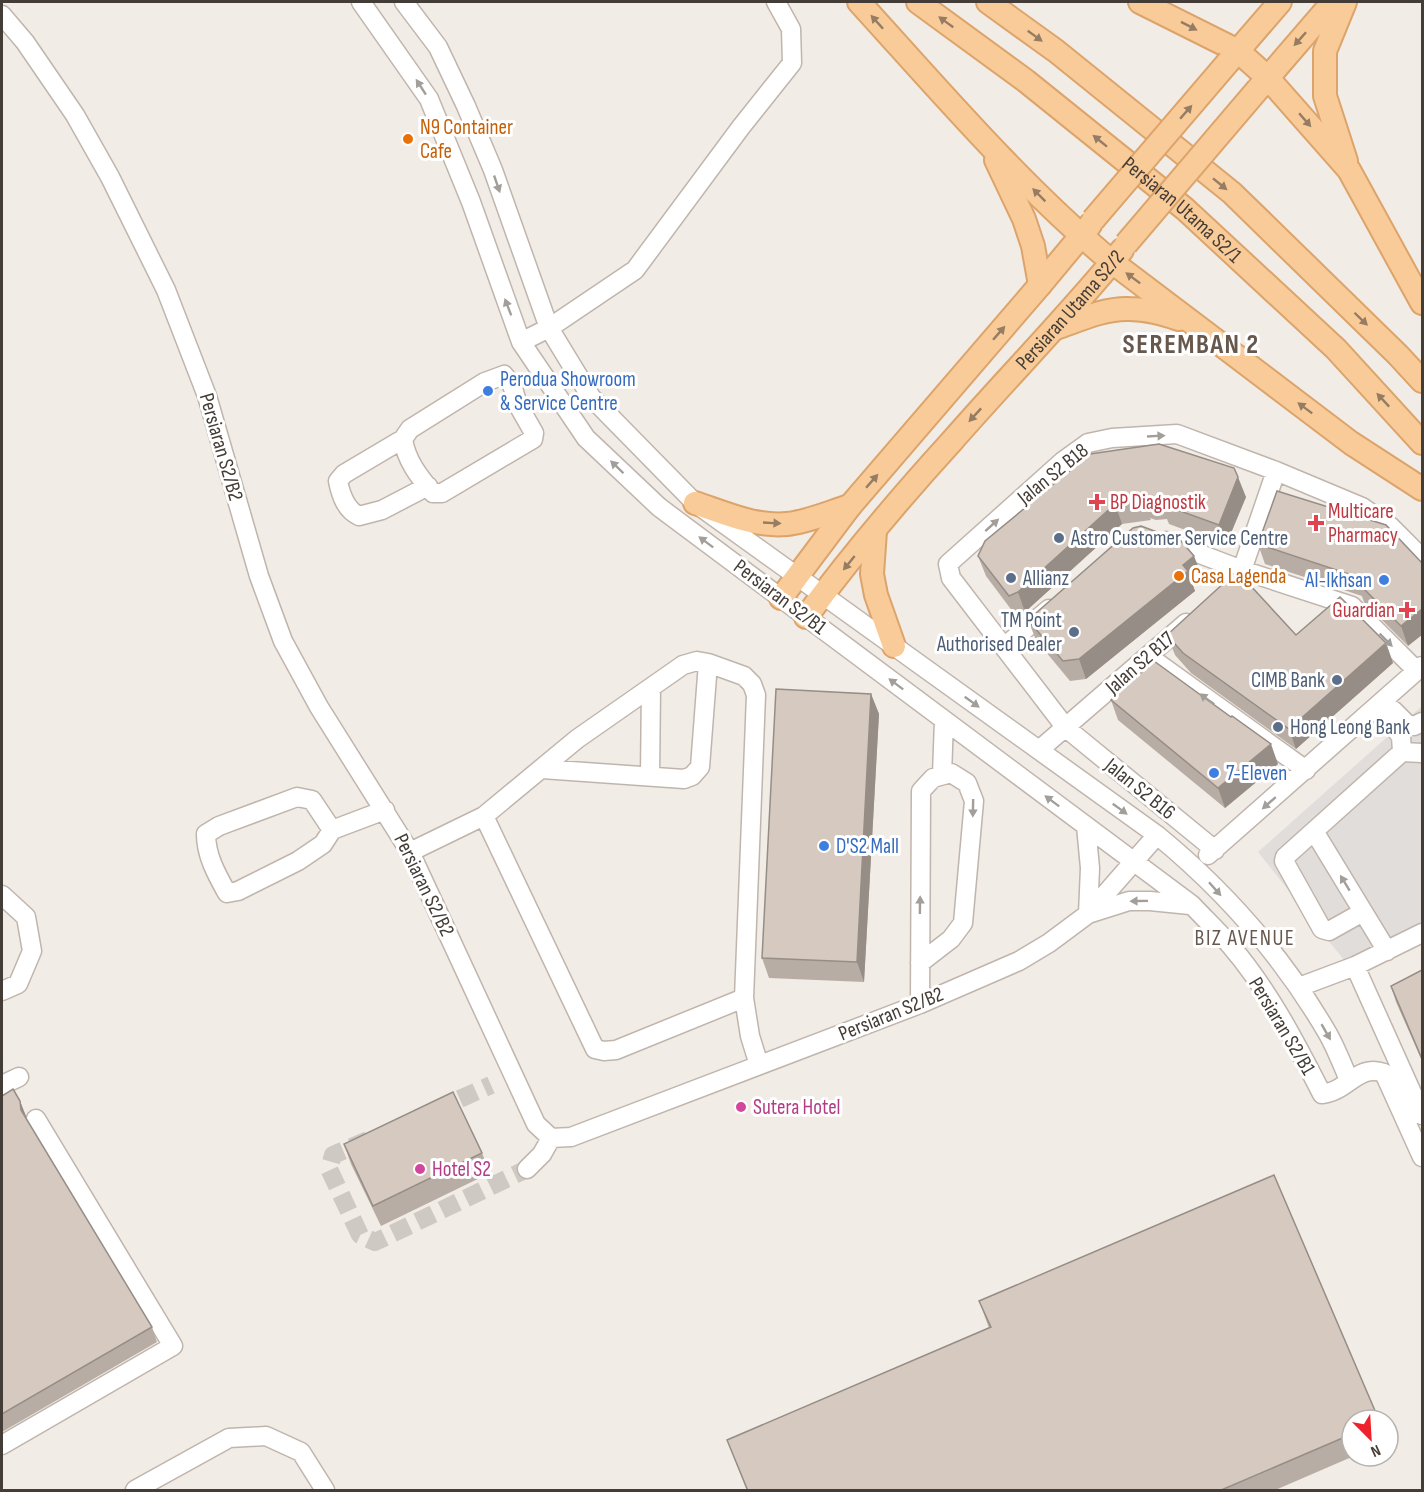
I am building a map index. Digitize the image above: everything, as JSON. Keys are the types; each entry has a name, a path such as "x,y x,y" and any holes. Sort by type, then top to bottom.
{"main road":[{"path":"859,2 989,144 1119,253 1192,323 1351,443 1422,489"},
{"name":"Persiaran Utama S2/1","path":"918,2 1026,81 1185,209 1336,349 1422,443"},
{"name":"Persiaran Utama S2/1","path":"988,2 1056,51 1232,193 1422,381"},
{"path":"1140,2 1234,56 1349,170"},
{"name":"Persiaran Utama S2/2","path":"781,598 850,506 1280,2"},
{"name":"Persiaran Utama S2/2","path":"806,617 951,441 1056,328 1262,83 1334,2"},
{"path":"1345,2 1324,51 1325,96 1349,170 1422,303"},
{"path":"989,144 1024,219 1033,246 1040,285"},
{"path":"1056,328 1105,312 1126,308 1151,310 1192,323"},
{"path":"695,503 768,524 788,524 850,506"},
{"path":"875,531 872,574 876,595 894,646"}],"street":[{"name":"Persiaran S2/B1","path":"361,2 429,99 471,202 521,342 586,438 659,507 1192,905 1231,946 1267,995 1322,1094 1342,1087 1349,1080 1329,1035 1299,987 1259,936 1194,866 1157,835 695,503 591,397 549,328 493,170 466,106 438,47 404,2"},
{"path":"521,342 549,328 635,270 741,127 792,63 791,29 776,2"},
{"name":"Persiaran S2/B2","path":"2,15 25,42 75,115 110,177 166,290 207,396 259,576 284,641 319,707 410,852 536,1124 551,1138 571,1137 920,1004 1019,961 1049,943 1088,914 1157,835"},
{"path":"512,385 539,369"},
{"path":"403,439 410,461 428,486 433,493 442,493 532,439 534,433 518,405 512,385 504,375 485,382 410,429 403,439 344,474 338,482 350,512 360,516 382,510 428,486"},
{"name":"Jalan S2 B18","path":"1066,728 951,578 948,564 1064,461 1088,443 1112,438 1177,435 1276,471 1362,507 1391,526 1422,558"},
{"path":"1221,594 1242,570 1276,471"},
{"path":"1149,534 1242,570 1352,606 1420,669 1194,866"},
{"path":"1004,647 1066,594"},
{"name":"Jalan S2 B17","path":"1039,750 1202,609"},
{"path":"1148,656 1306,770"},
{"path":"410,852 484,816 577,739 683,665 697,661 744,676 752,684 756,695 744,998 750,1036 759,1065"},
{"path":"542,769 684,779 692,776 700,767 708,663"},
{"path":"650,776 651,688"},
{"path":"1380,704 1407,724 1414,726 1422,722"},
{"path":"1380,704 1401,736 1402,752"},
{"path":"942,776 944,720"},
{"name":"Jalan S2 B16","path":"1066,728 1215,849"},
{"path":"1363,912 1329,931 1322,928 1284,861 1285,857 1402,752 1422,753"},
{"path":"920,963 951,939 963,923 974,801 968,783 951,773 933,778 921,791 920,963 920,1004"},
{"path":"332,830 312,800 297,797 219,826 206,834 206,842 212,866 227,894 238,891 298,861 323,844 332,830 385,810"},
{"path":"484,816 595,1049 616,1050 744,998"},
{"path":"1086,826 1090,868 1088,914 1129,902 1150,901 1192,905"},
{"path":"1314,831 1387,951"},
{"path":"2,895 26,917 32,951 18,984 2,991"},
{"path":"1299,987 1355,966 1422,933"},
{"path":"1355,966 1422,1115"},
{"path":"1349,1080 1370,1070 1384,1073 1422,1157"},
{"path":"2,1085 19,1077"},
{"path":"2,1445 173,1346 36,1119"},
{"path":"527,1169 543,1154 551,1138"},
{"path":"135,1491 229,1438 266,1436 301,1452 325,1491"}],"shaded area":[{"path":"1422,706 1422,939 1355,974 1258,852"}],"building":[{"path":"1159,444 1234,468 1238,477 1219,525 1161,504 1169,497 1149,500 1141,497 1144,500 1115,504 1018,592 1009,596 978,556 985,541 1090,454"},
{"path":"1277,491 1386,525 1422,563 1422,609 1401,626 1357,582 1361,578 1258,544"},
{"path":"1141,526 1181,541 1194,556 1183,565 1188,571 1079,659 1063,661 1028,620 1133,528"},
{"path":"1237,571 1296,635 1340,597 1386,643 1289,729 1183,653 1167,635"},
{"path":"1154,661 1271,744 1218,788 1111,700"},
{"name":"D'S2 Mall","path":"776,689 871,694 857,962 762,958"},
{"path":"1422,970 1422,1059 1391,986"},
{"path":"13,1089 20,1101 21,1110 152,1327 2,1414 2,1096"},
{"name":"Hotel S2","path":"453,1092 482,1153 373,1206 344,1144"},
{"path":"1274,1175 1374,1408 1340,1408 1340,1439 1219,1491 748,1491 727,1440 991,1327 979,1301"}],"tunnel":[{"path":"435,1110 491,1085"},
{"path":"368,1140 333,1155 329,1169 360,1235 375,1242 527,1169"}],"place":[{"name":"N9 Container Cafe","path":"408,139"},
{"name":"Perodua Showroom & Service Centre","path":"488,391"},
{"name":"BP Diagnostik","path":"1097,502"},
{"name":"Multicare Pharmacy","path":"1316,523"},
{"name":"Astro Customer Service Centre","path":"1059,538"},
{"name":"Casa Lagenda","path":"1179,576"},
{"name":"Allianz","path":"1011,578"},
{"name":"Al-Ikhsan","path":"1384,580"},
{"name":"Guardian","path":"1407,610"},
{"name":"TM Point Authorised Dealer","path":"1074,632"},
{"name":"CIMB Bank","path":"1337,680"},
{"name":"Hong Leong Bank","path":"1278,727"},
{"name":"7-Eleven","path":"1214,773"},
{"name":"D'S2 Mall","path":"824,846"},
{"name":"Sutera Hotel","path":"741,1107"},
{"name":"Hotel S2","path":"420,1169"}],"district":[{"name":"SEREMBAN 2","path":"1191,345"},
{"name":"BIZ AVENUE","path":"1245,938"}]}
